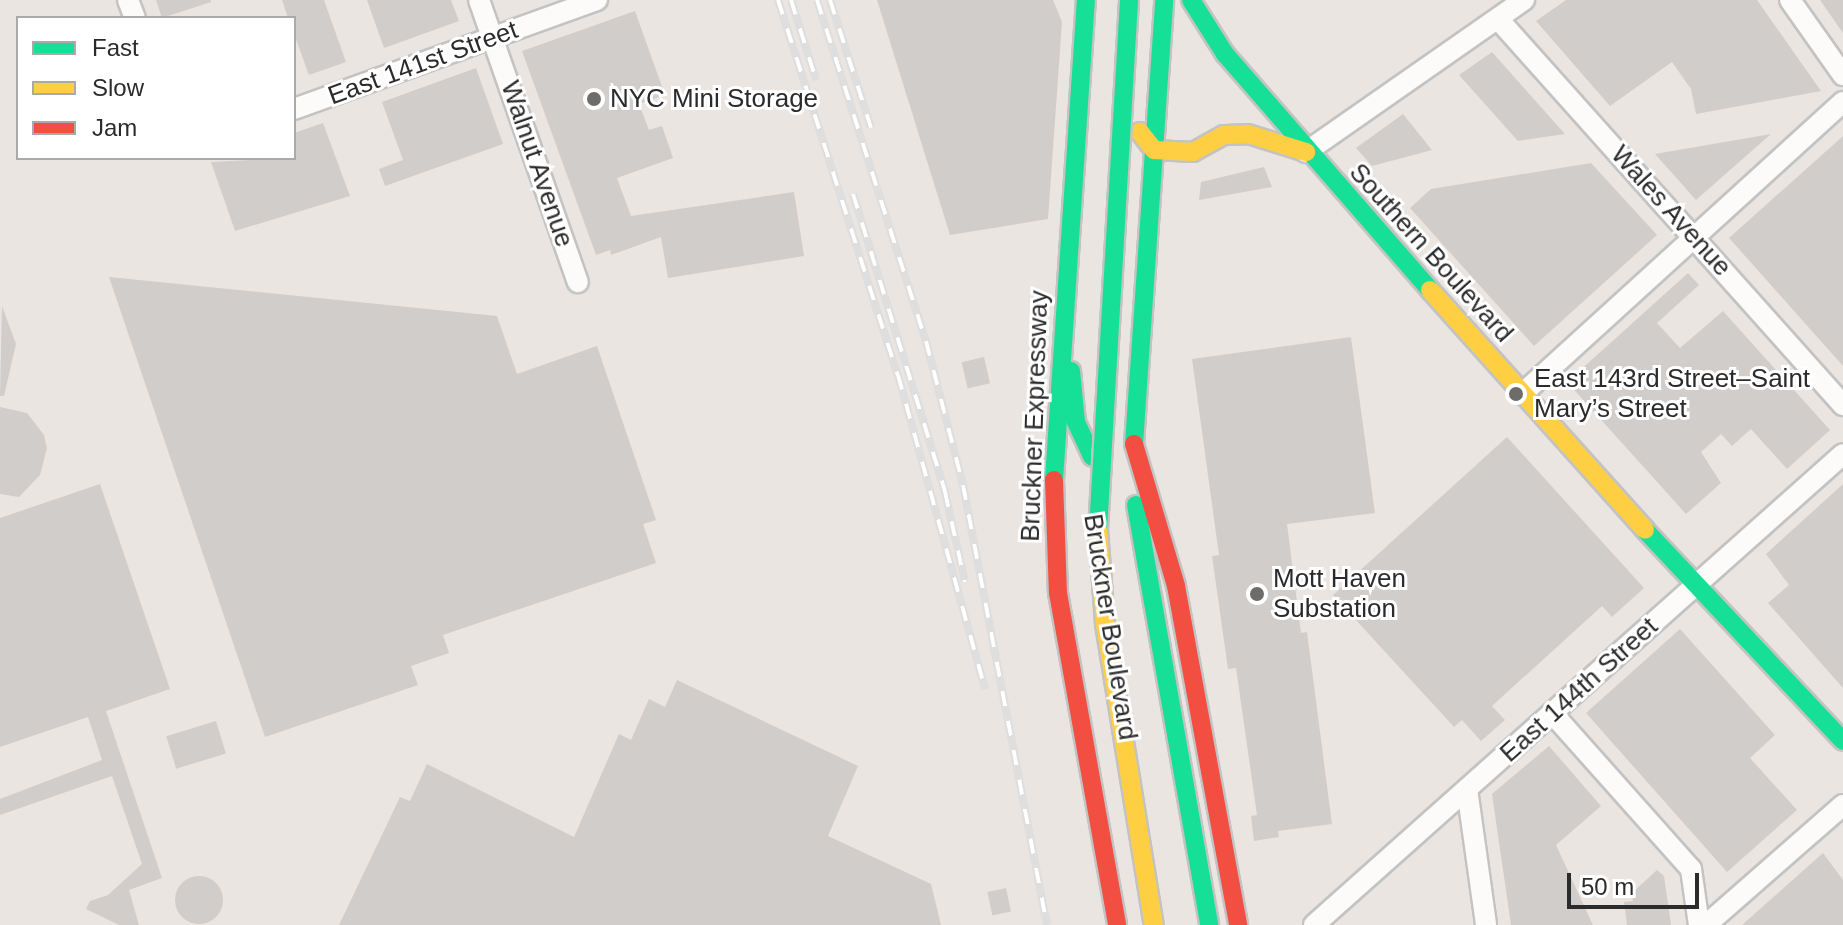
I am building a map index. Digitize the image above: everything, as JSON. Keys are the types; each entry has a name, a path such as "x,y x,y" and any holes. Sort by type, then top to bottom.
{"main road":[{"name":"Bruckner Expressway","path":"1086,0 1054,438 1054,537 1058,593 1117,925"},
{"name":"Bruckner Boulevard","path":"1095,0 1069,353 1063,468 1066,539 1143,924"},
{"name":"Bruckner Boulevard","path":"1114,0 1088,383 1092,457 1171,925"},
{"path":"1129,0 1097,513 1105,624 1143,924"},
{"name":"Bruckner Boulevard","path":"1164,0 1134,444 1148,589 1209,925"},
{"name":"Southern Boulevard","path":"1191,0 1230,61 1306,152 1695,586 1843,741"},
{"path":"1108,91 1154,150 1193,152 1224,135 1248,134 1306,152"},
{"path":"1069,353 1076,422 1092,457"},
{"name":"Bruckner Boulevard","path":"1134,444 1176,586 1238,925"},
{"path":"1143,924 1148,788"}],"street":[{"name":"Walnut Avenue","path":"479,0 578,282"},
{"name":"East 141st Street","path":"296,108 597,0"},
{"path":"1306,152 1524,0"},
{"path":"1790,0 1843,75"},
{"name":"Wales Avenue","path":"1498,19 1843,405"},
{"path":"1522,394 1843,102"},
{"name":"East 144th Street","path":"1314,925 1843,454"},
{"path":"1552,713 1691,869 1699,925"},
{"path":"1467,789 1486,925"},
{"path":"1706,925 1843,805"}],"building":[{"path":"156,0 211,0 168,16 161,16"},
{"path":"282,0 324,0 346,62 309,75 296,39 296,16 287,16"},
{"path":"367,0 451,0 459,21 384,48"},
{"path":"877,0 1053,0 1062,22 1048,219 950,235"},
{"path":"1566,0 1757,0 1821,91 1696,114 1691,89 1672,62 1610,106 1536,21"},
{"path":"1820,0 1843,0 1843,33"},
{"path":"635,11 665,95 639,104 649,130 662,126 673,158 617,178 631,216 794,192 804,256 668,278 661,237 611,255 610,250 596,255 522,51"},
{"path":"1492,52 1565,134 1518,141 1459,75"},
{"path":"476,68 503,144 385,186 379,169 403,160 382,102"},
{"path":"1403,114 1432,150 1372,166 1356,148"},
{"path":"323,123 350,196 235,231 211,162 296,160 296,132"},
{"path":"1771,134 1696,200 1655,154"},
{"path":"1843,136 1843,366 1729,238"},
{"path":"1591,163 1657,235 1534,346 1410,208 1431,189"},
{"path":"1264,167 1272,187 1199,200 1201,182"},
{"path":"1688,273 1699,285 1657,323 1680,348 1723,311 1830,430 1787,469 1751,429 1732,446 1721,434 1701,452 1721,483 1686,514 1567,382"},
{"path":"109,277 497,316 517,374 597,346 656,520 643,524 656,563 443,635 449,653 411,666 418,685 265,737"},
{"path":"2,306 16,344 4,396 0,396"},
{"name":"Mott Haven Substation","path":"1351,337 1375,513 1287,524 1301,633 1307,632 1332,824 1278,831 1279,837 1254,841 1251,816 1257,815 1236,668 1228,669 1212,556 1219,555 1192,359"},
{"path":"984,357 990,383 968,388 962,362"},
{"path":"0,407 27,413 44,435 47,448 40,475 19,497 0,494"},
{"path":"1507,437 1644,588 1612,617 1602,606 1492,706 1505,720 1481,741 1462,720 1454,727 1333,595"},
{"path":"100,484 170,689 106,711 162,878 129,890 139,925 119,925 86,909 90,901 108,895 142,864 112,776 0,815 0,799 102,760 88,717 0,747 0,518"},
{"path":"1843,484 1843,688 1768,603 1789,585 1766,554"},
{"path":"1680,629 1775,735 1750,758 1797,810 1727,872 1586,713"},
{"path":"677,680 858,766 828,836 931,884 941,925 339,925 400,797 410,801 427,764 574,837 619,734 631,740 649,699 665,707"},
{"path":"216,721 226,754 176,769 166,736"},
{"path":"1549,746 1601,806 1556,845 1593,925 1511,925 1492,794"},
{"path":"1823,853 1843,880 1843,925 1742,925"},
{"path":"1657,870 1664,876 1671,925 1627,925 1624,902 1633,901 1632,893"},
{"path":"199,876 216,883 223,900 216,917 199,924 182,917 175,900 182,883"},
{"path":"1006,888 1011,911 992,915 987,892"}],"railway":[{"path":"778,0 898,375 985,689"},
{"path":"791,0 816,80"},
{"path":"817,0 926,341 963,485 1047,925"},
{"path":"830,0 871,128"},
{"path":"853,194 945,492 965,582"}],"traffic: fast":[{"path":"1054,480 1086,0"},
{"path":"1098,530 1129,0"},
{"path":"1134,444 1164,0"},
{"path":"1191,0 1225,54 1430,290"},
{"path":"1071,371 1076,422 1092,457"},
{"path":"1136,505 1209,925"},
{"path":"1645,530 1843,741"}],"traffic: slow":[{"path":"1140,132 1154,150 1193,152 1224,135 1248,134 1306,152"},
{"path":"1430,290 1645,530"},
{"path":"1098,530 1105,624 1154,925"}],"traffic: jam":[{"path":"1134,444 1176,586 1238,925"},
{"path":"1054,480 1058,593 1117,925"}],"place":[{"name":"NYC Mini Storage","path":"594,99"},
{"name":"East 143rd Street–Saint Mary’s Street","path":"1516,394"},
{"name":"Mott Haven Substation","path":"1257,594"}]}
